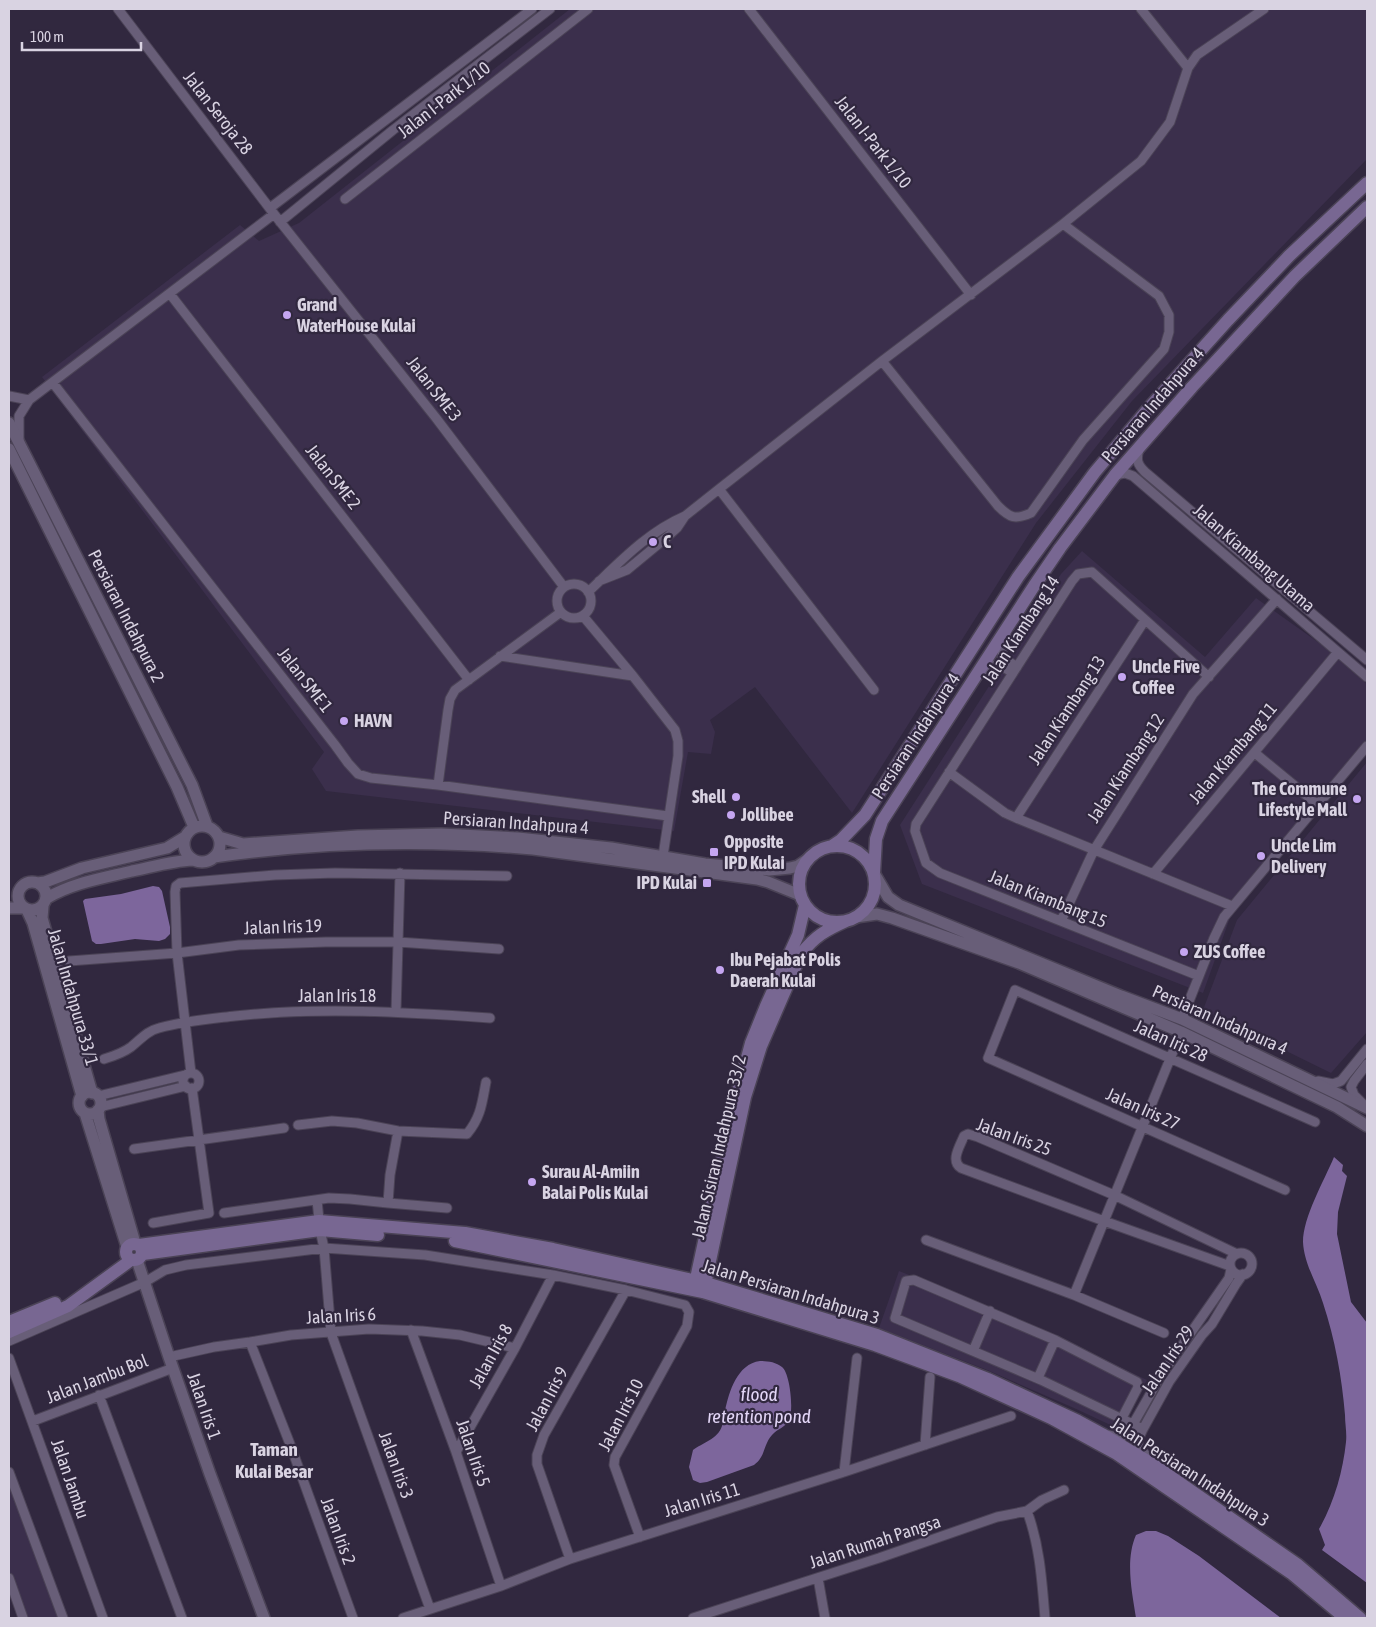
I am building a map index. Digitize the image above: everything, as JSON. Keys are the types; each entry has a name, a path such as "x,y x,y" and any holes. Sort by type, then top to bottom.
{"main road":[{"path":"832,846 846,847 858,852 868,861 874,873 875,886 873,898 866,909 851,919 834,922 823,920 813,914 802,900 798,882 801,870 808,859 815,852 832,846 846,835 865,815 1018,577 1095,472 1148,409 1228,320 1289,256 1367,183"},
{"name":"Persiaran Indahpura 4","path":"874,873 876,839 882,821 1060,548 1115,475 1140,446 1295,276 1367,207"},
{"name":"Jalan Sisiran Indahpura 33/2","path":"700,1286 720,1168 751,1043 798,935 802,900"},
{"name":"Jalan Sisiran Indahpura 33/2","path":"700,1286 745,1097 761,1046 801,954 822,932 851,919"},
{"name":"Jalan Persiaran Indahpura 3","path":"134,1252 183,1243 319,1226 465,1233 553,1249 700,1286 877,1335 988,1379 1078,1421 1154,1464 1298,1565 1360,1618"},
{"path":"9,1322 62,1300 134,1252"},
{"path":"9,1332 68,1306 134,1252"},
{"name":"Jalan Persiaran Indahpura 3","path":"700,1286 935,1367 1051,1418 1148,1474 1291,1573 1345,1618"}],"street":[{"name":"Jalan Seroja 28","path":"118,9 272,211"},
{"path":"19,442 20,416 30,400 170,294 272,211 532,9"},
{"path":"280,222 393,130 550,9"},
{"name":"Jalan I-Park 1/10","path":"345,199 588,9"},
{"name":"Jalan I-Park 1/10","path":"749,9 971,295"},
{"path":"1141,9 1188,68"},
{"path":"588,592 599,582 627,570 677,528 685,516 882,361 1063,224 1141,161 1170,122 1188,68 1197,54 1264,9"},
{"name":"Jalan SME 3","path":"272,211 436,418 564,587"},
{"path":"1346,228 1363,219 1367,219"},
{"path":"882,361 998,506 1008,516 1020,518 1031,513 1083,440 1164,349 1169,332 1169,315 1159,296 1063,224"},
{"name":"Jalan SME 2","path":"170,294 469,680"},
{"name":"Jalan SME 1","path":"53,383 358,774 371,778 438,785 668,816"},
{"path":"9,396 30,400"},
{"name":"Persiaran Indahpura 2","path":"9,423 192,785 207,826"},
{"name":"Jalan Kiambang Utama","path":"1140,446 1136,458 1138,465 1145,472 1367,660"},
{"name":"Persiaran Indahpura 2","path":"9,450 194,827"},
{"name":"Jalan Kiambang Utama","path":"1115,475 1125,473 1133,476 1367,678"},
{"path":"719,489 874,690"},
{"name":"Jalan Kiambang 14","path":"916,824 1078,574 1092,572 1208,677"},
{"path":"577,584 584,587 588,592 591,598 591,605 583,616 576,618 568,617 561,612 557,599 564,587 577,584"},
{"name":"Jalan Kiambang 12","path":"1061,921 1094,850 1193,694 1277,599"},
{"path":"438,785 450,699 455,690 561,612"},
{"path":"583,616 633,676 677,736 678,756 663,856"},
{"name":"Jalan Kiambang 13","path":"1016,818 1145,620"},
{"path":"1010,623 1002,653 1004,659 1015,670"},
{"name":"Jalan Kiambang 11","path":"1153,874 1338,652"},
{"path":"500,656 633,676"},
{"path":"974,679 988,667 995,665 1015,670"},
{"path":"1182,1019 1224,917 1367,746"},
{"path":"1254,752 1318,805"},
{"path":"949,772 1005,813 1232,906"},
{"name":"Jalan Kiambang 15","path":"916,824 915,831 926,863 932,869 1199,976"},
{"path":"9,895 26,883 45,882 82,868 167,848 185,836 194,827 207,826 217,832 219,837 220,848 214,857 204,862 193,860 178,861 71,887 45,902 36,910 9,908"},
{"name":"Persiaran Indahpura 4","path":"219,837 243,844 358,836 442,834 518,838 663,856 705,864 780,870 798,866 808,859"},
{"path":"185,836 184,850 193,860"},
{"name":"Persiaran Indahpura 4","path":"214,857 281,849 361,844 416,843 533,849 757,879 768,882 802,900"},
{"path":"396,1012 400,873"},
{"path":"153,1223 209,1213 199,1140 189,1087 183,1080 188,1074 177,953 176,886 180,883 283,875 400,873 507,876"},
{"name":"Persiaran Indahpura 4","path":"874,873 888,897 915,913 1182,1019 1366,1107"},
{"path":"37,883 46,890 45,902"},
{"path":"20,888 18,898 20,904 25,909"},
{"name":"Jalan Indahpura 33/1","path":"45,902 42,918 94,1100 134,1252"},
{"name":"Jalan Indahpura 33/1","path":"25,909 34,923 94,1100"},
{"name":"Persiaran Indahpura 4","path":"851,919 877,914 1019,963 1181,1032 1337,1107 1367,1126"},
{"name":"Jalan Iris 19","path":"70,961 177,953 239,945 326,942 398,942 499,949"},
{"name":"Jalan Iris 28","path":"988,1058 1015,990 1315,1122"},
{"name":"Jalan Iris 18","path":"104,1059 121,1054 151,1031 184,1022 257,1014 396,1012 490,1018"},
{"path":"1074,1295 1181,1032"},
{"path":"1305,1078 1333,1084 1341,1081 1367,1049"},
{"name":"Jalan Iris 27","path":"988,1058 1284,1190"},
{"path":"1366,1107 1354,1096 1351,1087 1367,1064"},
{"path":"94,1100 152,1094 196,1086 199,1080 197,1075 188,1074 150,1083 94,1100 79,1105 85,1113 134,1252"},
{"path":"298,1125 332,1121 357,1123 398,1131 467,1134 475,1124 480,1112 486,1082"},
{"path":"85,1113 92,1114 94,1100"},
{"path":"134,1149 284,1128"},
{"path":"388,1203 390,1175 398,1131"},
{"name":"Jalan Iris 25","path":"1231,1267 961,1168 955,1161 964,1136 972,1135 1114,1195 1237,1254"},
{"path":"224,1213 328,1198 448,1208"},
{"name":"Jalan Iris 3","path":"317,1200 319,1226 324,1248 331,1332 430,1609"},
{"path":"1196,1253 1203,1238"},
{"path":"926,1240 1074,1295 1164,1333"},
{"path":"183,1243 186,1265"},
{"path":"9,1341 146,1282 164,1270 186,1265 324,1248 425,1255 552,1274 626,1290"},
{"name":"Jalan Iris 1","path":"134,1252 146,1282 171,1363 264,1618"},
{"path":"1237,1254 1244,1254 1251,1261 1249,1271 1243,1274 1235,1272 1231,1267 1231,1260 1237,1254"},
{"name":"Jalan Iris 29","path":"1102,1434 1121,1438 1126,1436 1160,1377 1229,1278 1231,1267"},
{"name":"Jalan Iris 8","path":"456,1452 515,1348 552,1274"},
{"name":"Jalan Iris 29","path":"1154,1464 1138,1447 1138,1440 1143,1429 1169,1382 1212,1324 1243,1274"},
{"path":"1122,1418 1138,1387 1138,1383 1055,1340 990,1311 914,1280 906,1281 895,1318 1038,1378 1143,1429"},
{"name":"Jalan Iris 10","path":"626,1290 685,1305 689,1312 687,1326 615,1457 614,1465 640,1537"},
{"name":"Jalan Iris 9","path":"570,1559 537,1464 537,1455 544,1435 626,1290"},
{"path":"973,1351 990,1311"},
{"name":"Jalan Iris 6","path":"171,1363 214,1347 291,1335 369,1329 411,1330 460,1336 515,1348"},
{"name":"Jalan Iris 5","path":"411,1330 456,1452 501,1586"},
{"path":"1038,1378 1055,1340"},
{"name":"Jalan Iris 2","path":"250,1342 290,1444 353,1618"},
{"name":"Jalan Jambu","path":"9,1358 102,1614"},
{"path":"844,1472 857,1358"},
{"name":"Jalan Jambu Bol","path":"33,1421 99,1395 171,1363"},
{"path":"925,1445 930,1377"},
{"path":"99,1395 182,1618"},
{"name":"Jalan Iris 11","path":"403,1618 501,1586 570,1559 844,1472 1011,1416"},
{"path":"9,1472 63,1618"},
{"name":"Jalan Rumah Pangsa","path":"693,1618 998,1518 1027,1511 1042,1500 1064,1490"},
{"path":"1027,1511 1039,1554 1045,1618"},
{"path":"9,1578 23,1618"},
{"path":"818,1578 825,1618"}],"shaded area":[{"path":"570,9 1367,9 1367,159 1132,401 1036,523 852,813 755,687 710,720 715,732 711,754 688,752 674,831 326,791 312,769 324,752 42,377 240,225 259,241 299,223"},
{"path":"1082,551 1205,657 1256,598 1322,645 1367,684 1367,749 1231,915 1203,993 922,884 900,825 1061,574"},
{"path":"1367,762 1367,1032 1331,1073 1203,1010 1237,920"},
{"path":"899,1271 978,1302 1049,1333 1147,1380 1119,1429 987,1370 879,1328"},
{"path":"9,1479 60,1618 27,1618 9,1570"}],"water":[{"path":"153,886 159,887 162,891 170,927 170,934 165,939 159,941 135,939 101,944 96,944 92,941 83,901 85,899 121,894"},
{"path":"1334,1157 1343,1165 1342,1171 1347,1176 1338,1212 1337,1234 1351,1302 1367,1323 1367,1583 1322,1550 1325,1545 1319,1529 1337,1487 1345,1453 1346,1432 1342,1387 1334,1345 1323,1303 1308,1266 1303,1242 1310,1210"},
{"name":"flood retention pond","path":"760,1361 777,1364 785,1371 790,1392 791,1409 789,1420 772,1435 761,1458 754,1465 707,1482 700,1483 693,1480 689,1467 693,1450 717,1434 723,1424 724,1413 735,1380 745,1367"},
{"path":"1146,1531 1156,1531 1168,1536 1199,1556 1281,1618 1136,1618 1130,1576 1131,1555 1136,1535"}],"place":[{"name":"Grand WaterHouse Kulai","path":"287,315"},
{"name":"C","path":"653,542"},
{"name":"Uncle Five Coffee","path":"1122,677"},
{"name":"HAVN","path":"344,721"},
{"name":"Shell","path":"736,797"},
{"name":"The Commune Lifestyle Mall","path":"1357,799"},
{"name":"Jollibee","path":"731,815"},
{"name":"Opposite IPD Kulai","path":"714,852"},
{"name":"Uncle Lim Delivery","path":"1261,856"},
{"name":"IPD Kulai","path":"707,883"},
{"name":"ZUS Coffee","path":"1184,952"},
{"name":"Ibu Pejabat Polis Daerah Kulai","path":"720,970"},
{"name":"Surau Al-Amiin Balai Polis Kulai","path":"532,1182"}],"district":[{"name":"Taman Kulai Besar","path":"274,1460"}]}
